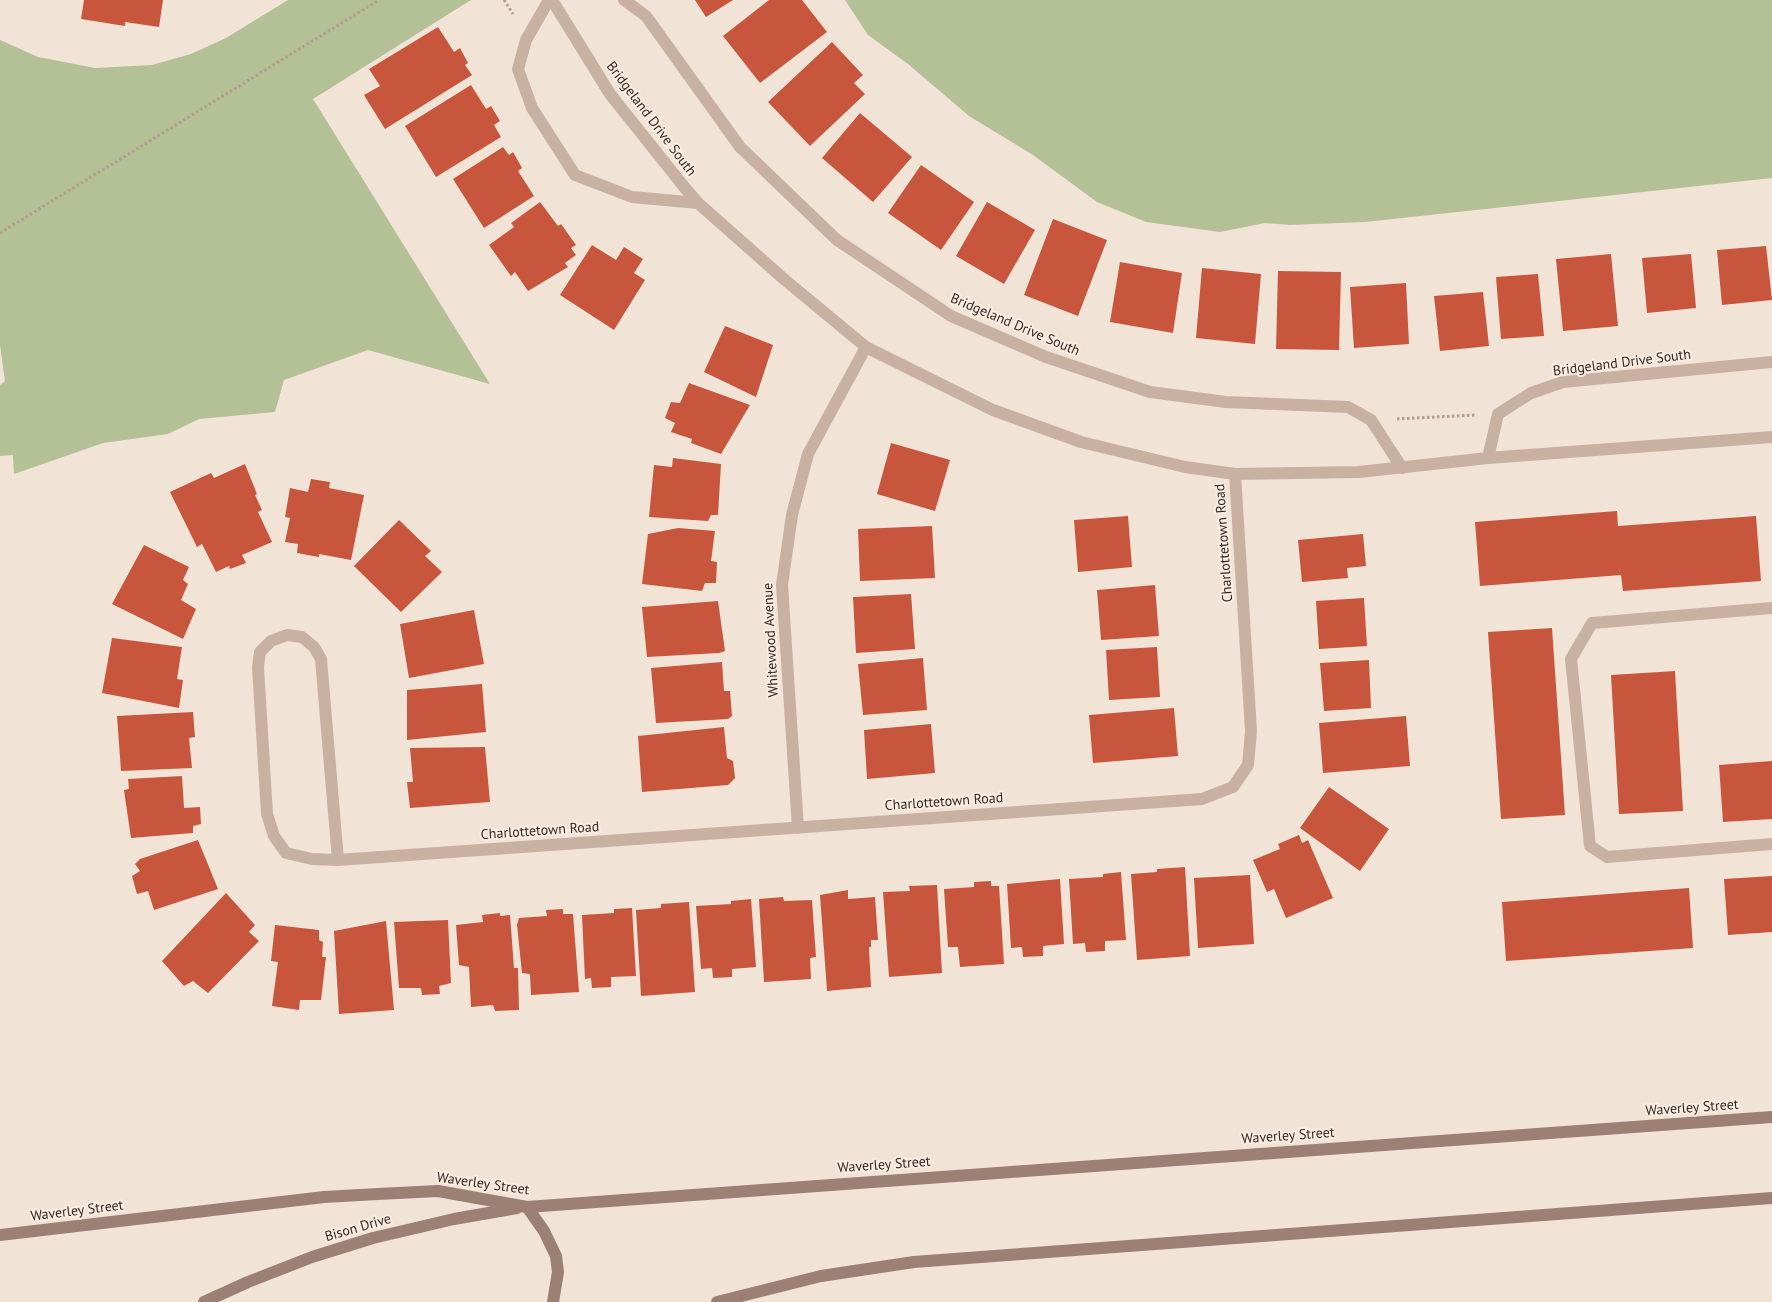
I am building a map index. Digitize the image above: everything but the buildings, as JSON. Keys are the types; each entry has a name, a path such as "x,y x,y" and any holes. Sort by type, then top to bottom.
{"main road":[{"name":"Waverley Street","path":"0,1235 314,1198 438,1191 527,1206 1772,1117"},
{"path":"717,1302 821,1276 914,1262 1772,1198"},
{"name":"Bison Drive","path":"204,1302 248,1282 312,1257 374,1238 454,1218 527,1206"},
{"path":"527,1206 544,1232 556,1256 558,1272 553,1302"}],"street":[{"name":"Bridgeland Drive South","path":"698,203 632,197 575,175 532,108 518,69 526,40 550,0 610,94 698,203 866,347 993,410 1081,442 1185,467 1234,474 1359,472 1488,458 1772,437"},
{"name":"Bridgeland Drive South","path":"624,0 646,16 740,147 837,240 951,316 1046,357 1150,392 1226,402 1348,407 1371,420 1402,468"},
{"name":"Whitewood Avenue","path":"798,828 782,585 792,515 808,454 866,347"},
{"name":"Bridgeland Drive South","path":"1498,414 1531,393 1563,382 1772,362"},
{"path":"1488,458 1498,414"},
{"name":"Charlottetown Road","path":"338,860 321,659 314,647 302,637 287,635 271,640 260,652 258,667 267,814 274,836 286,853 312,859 338,860 1202,799 1233,787 1248,765 1251,731 1234,474"},
{"path":"1772,608 1592,623 1571,659 1590,846 1607,857 1772,844"}],"path":[{"path":"0,233 379,0"},
{"path":"1371,420 1498,414"}],"green space":[{"path":"288,0 471,0 313,99 490,384 368,350 284,380 275,412 199,419 168,434 103,443 14,474 13,455 0,456 0,385 5,381 0,345 0,40 38,57 95,68 152,65 191,54 226,38"},
{"path":"845,0 1772,0 1772,178 1365,222 1290,225 1265,223 1220,232 1146,222 1097,202 1033,155 969,116 908,64 868,35"}]}
